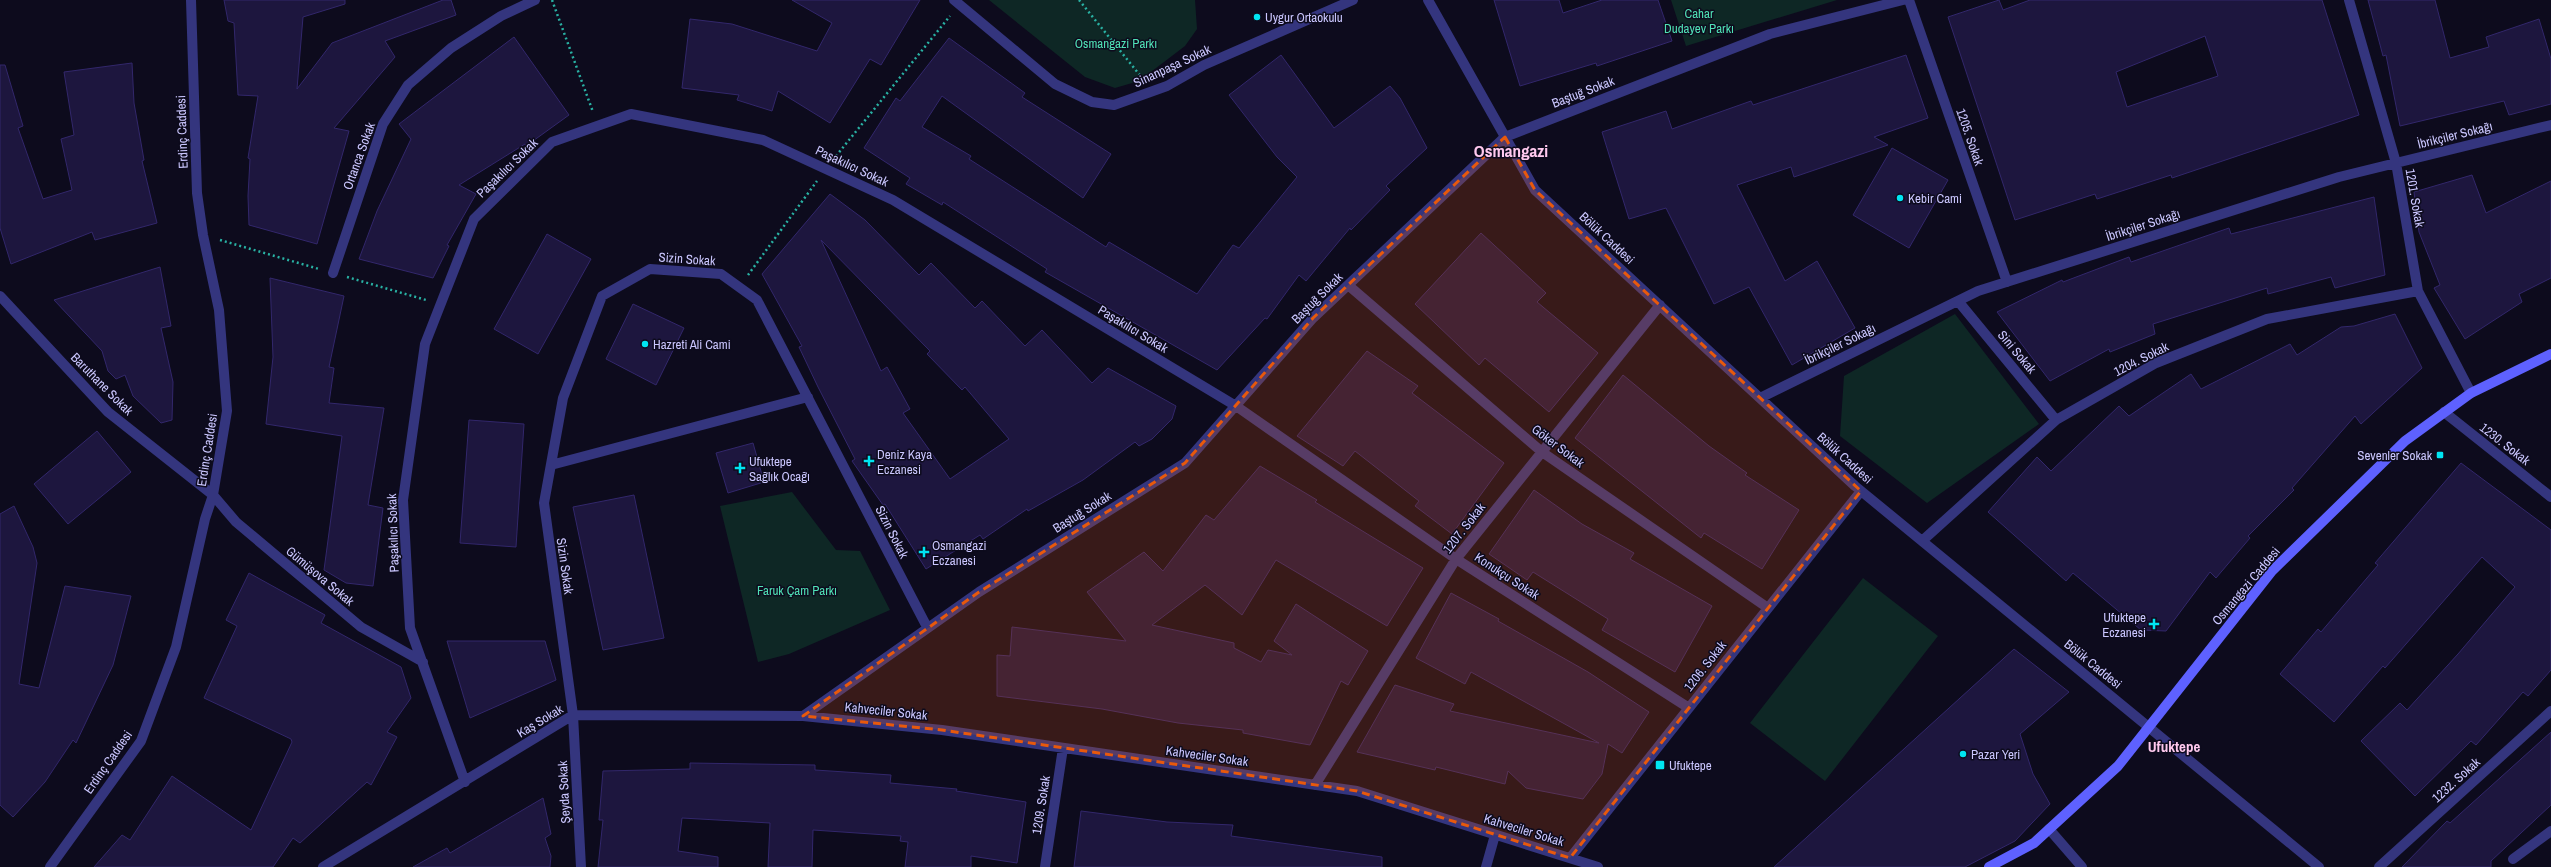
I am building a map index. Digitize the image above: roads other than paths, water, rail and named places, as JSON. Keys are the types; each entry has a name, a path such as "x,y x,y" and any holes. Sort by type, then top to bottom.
{"main road":[{"name":"Osmangazi Caddesi","path":"1990,867 2034,843 2118,766 2272,571 2405,441 2471,393 2551,354"}],"street":[{"name":"Erdinç Caddesi","path":"50,867 141,741 176,647 205,519 213,495 227,411 219,310 203,235 197,193 191,0"},
{"name":"Ortanca Sokak","path":"333,273 383,124 408,85 451,48 501,16 535,0"},
{"name":"Sinanpaşa Sokak","path":"957,2 1055,84 1092,102 1114,105 1154,91 1204,65 1353,0"},
{"name":"Bölük Caddesi","path":"1428,0 1535,190 1861,491 2319,867"},
{"name":"Baştuğ Sokak","path":"803,716 927,627 1185,463 1313,318 1505,137 1770,34 1904,0"},
{"name":"1205. Sokak","path":"1909,0 2007,282"},
{"name":"1201. Sokak","path":"2349,0 2396,163 2418,290 2471,393"},
{"name":"Paşakılıcı Sokak","path":"465,782 410,628 403,500 425,344 474,219 552,142 631,114 763,140 893,200 1236,406"},
{"name":"İbrikçiler Sokağı","path":"1760,398 1978,291 2339,177 2551,126"},
{"name":"Sizin Sokak","path":"573,715 544,503 563,398 602,296 650,269 721,274 757,300 927,627"},
{"name":"Göker Sokak","path":"1348,285 1542,452 1768,608"},
{"name":"1204. Sokak","path":"1922,540 2056,420 2156,363 2267,320 2418,290"},
{"name":"Baruthane Sokak","path":"0,296 108,412 213,495"},
{"name":"Sini Sokak","path":"1958,301 2056,420"},
{"name":"1207. Sokak","path":"1315,785 1456,559 1660,305"},
{"path":"551,465 808,397"},
{"name":"Konukçu Sokak","path":"1236,406 1456,559 1689,708"},
{"name":"1230. Sokak","path":"2444,412 2551,497"},
{"name":"1206. Sokak","path":"1570,858 1861,491"},
{"name":"Gümüşova Sokak","path":"213,495 236,522 361,627 423,662"},
{"name":"1232. Sokak","path":"2379,867 2551,711"},
{"name":"Kaş Sokak","path":"323,867 573,715 803,716"},
{"name":"Şeyda Sokak","path":"573,715 582,867"},
{"name":"Kahveciler Sokak","path":"803,716 942,730 1357,791 1598,867"},
{"name":"1209. Sokak","path":"1045,867 1063,748"},
{"path":"2049,828 2082,867"},
{"path":"2513,859 2551,831"},
{"path":"1486,867 1495,835"}],"place":[{"name":"Uygur Ortaokulu","path":"1257,17"},
{"name":"Kebir Cami","path":"1900,198"},
{"name":"Hazreti Ali Cami","path":"645,344"},
{"name":"Sevenler Sokak","path":"2440,455"},
{"name":"Deniz Kaya Eczanesi","path":"869,461"},
{"name":"Ufuktepe Sağlık Ocağı","path":"740,468"},
{"name":"Osmangazi Eczanesi","path":"924,552"},
{"name":"Ufuktepe Eczanesi","path":"2154,624"},
{"name":"Pazar Yeri","path":"1963,754"},
{"name":"Ufuktepe","path":"1660,765"}],"district":[{"name":"Osmangazi","path":"1511,150"},
{"name":"Ufuktepe","path":"2174,746"}],"park label":[{"name":"Cahar Dudayev Parkı","path":"1699,20"},
{"name":"Osmangazi Parkı","path":"1116,43"},
{"name":"Faruk Çam Parkı","path":"797,590"}]}
